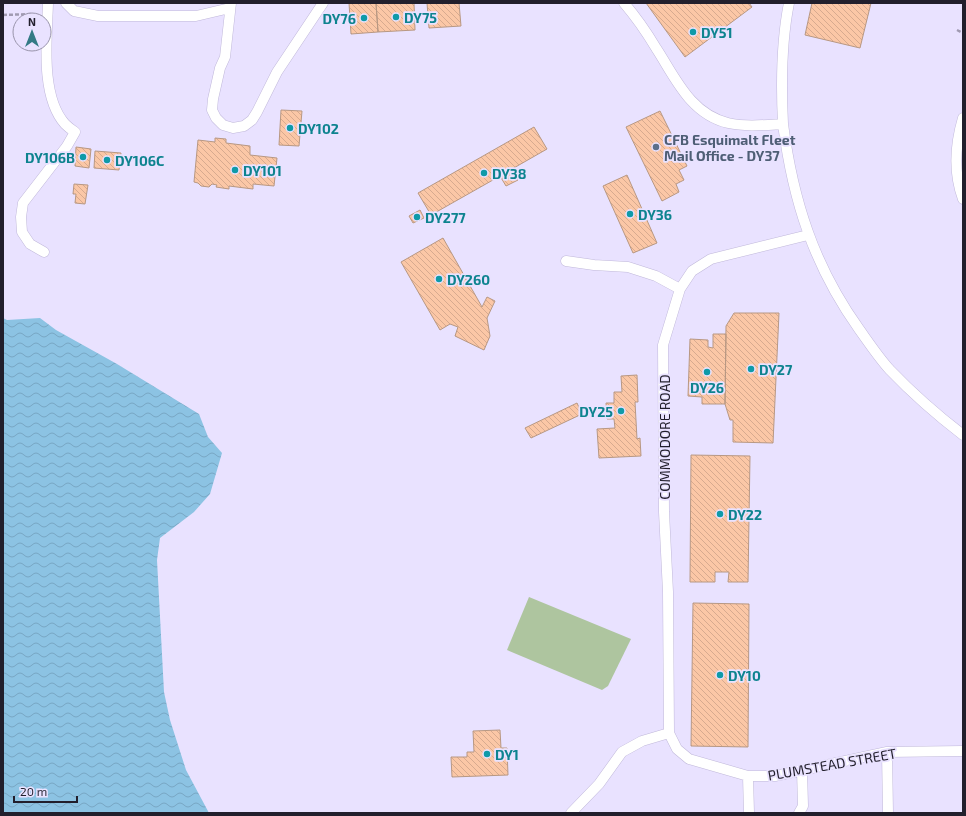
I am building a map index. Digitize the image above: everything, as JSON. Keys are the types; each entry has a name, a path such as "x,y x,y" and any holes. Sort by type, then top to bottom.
{"lane":[{"path":"66,3 74,11 98,16 196,16 231,6 225,57 220,68 212,110 216,118 223,125 234,128 244,126 252,120 277,72 324,3"},
{"path":"624,3 656,46 684,92 693,103 704,112 716,119 728,123 752,125 783,124"},
{"path":"789,3 784,27 782,100 783,124 792,178 808,235 820,264 835,292 870,345 915,396 963,435"},
{"path":"44,252 30,244 22,232 21,217 23,203 67,146 75,132 65,124 55,107 49,86 46,64 48,8"},
{"path":"963,118 957,138 955,162 963,198"},
{"name":"COMMODORE ROAD","path":"669,733 668,592 664,512 663,345 680,289 692,271 711,259 808,235"},
{"path":"566,261 594,265 628,267 656,276 680,289"},
{"path":"571,813 599,784 622,752 642,741 669,733"},
{"name":"PLUMSTEAD STREET","path":"669,733 677,749 690,759 748,776 775,776 887,752 963,751"},
{"path":"887,752 888,813"},
{"path":"799,813 803,806 802,770"},
{"path":"748,776 749,813"}],"path":[{"path":"3,15 48,8"},
{"path":"957,30 963,32"}],"green space":[{"path":"529,597 631,639 608,686 602,690 507,650"}],"water":[{"path":"3,318 7,320 40,318 56,330 117,364 199,414 208,437 222,453 210,494 194,512 160,538 157,560 164,692 170,720 186,770 209,813 3,813"}],"building":[{"name":"DY76","path":"349,3 376,3 378,32 351,34"},
{"name":"DY75","path":"376,3 414,3 415,30 378,32"},
{"path":"427,3 459,3 461,26 429,28"},
{"name":"DY51","path":"646,3 749,3 752,7 685,57"},
{"path":"812,3 871,3 860,48 805,35"},
{"name":"DY102","path":"281,110 302,111 299,146 279,145"},
{"name":"CFB Esquimalt Fleet Mail Office - DY37","path":"660,111 687,166 679,170 684,180 676,184 679,192 662,201 626,127"},
{"name":"DY38","path":"534,127 547,149 512,169 518,180 506,186 500,176 431,215 418,193"},
{"name":"DY101","path":"215,138 226,139 226,143 250,146 250,155 277,158 274,186 253,184 253,189 229,186 229,189 216,187 217,185 212,184 209,187 201,186 194,182 198,140 215,142"},
{"name":"DY106B","path":"76,147 91,149 89,168 75,166"},
{"name":"DY106C","path":"95,151 121,153 119,170 94,168"},
{"name":"DY36","path":"627,175 657,243 633,253 603,186"},
{"path":"74,184 88,185 85,204 75,203 76,194 73,194"},
{"name":"DY277","path":"420,210 424,218 413,223 409,216"},
{"name":"DY260","path":"443,238 482,307 487,297 495,301 487,318 490,336 484,350 455,336 458,327 450,324 440,330 401,262"},
{"name":"DY27","path":"734,313 779,313 773,443 733,442 733,420 730,420 725,404 726,326"},
{"name":"DY26","path":"713,334 726,334 725,404 702,404 702,397 688,396 690,339 708,340 708,347 713,348"},
{"name":"DY25","path":"637,375 638,402 635,402 637,439 640,438 641,456 599,458 597,429 615,428 614,419 607,419 606,403 614,403 614,392 622,392 621,376"},
{"path":"577,403 582,414 531,438 525,428"},
{"name":"DY22","path":"691,455 750,456 748,582 728,582 729,572 715,572 715,582 690,582"},
{"name":"DY10","path":"693,603 749,604 748,747 691,746"},
{"name":"DY1","path":"500,730 501,748 507,748 508,775 452,777 451,757 467,757 467,752 474,752 473,731"}],"place":[{"name":"DY75","path":"396,17"},
{"name":"DY76","path":"364,18"},
{"name":"DY51","path":"693,32"},
{"name":"DY102","path":"290,128"},
{"name":"CFB Esquimalt Fleet Mail Office - DY37","path":"656,147"},
{"name":"DY106B","path":"83,157"},
{"name":"DY106C","path":"107,160"},
{"name":"DY101","path":"235,170"},
{"name":"DY38","path":"484,173"},
{"name":"DY36","path":"630,214"},
{"name":"DY277","path":"417,217"},
{"name":"DY260","path":"439,279"},
{"name":"DY27","path":"751,369"},
{"name":"DY26","path":"707,372"},
{"name":"DY25","path":"621,411"},
{"name":"DY22","path":"720,514"},
{"name":"DY10","path":"720,675"},
{"name":"DY1","path":"487,754"}]}
